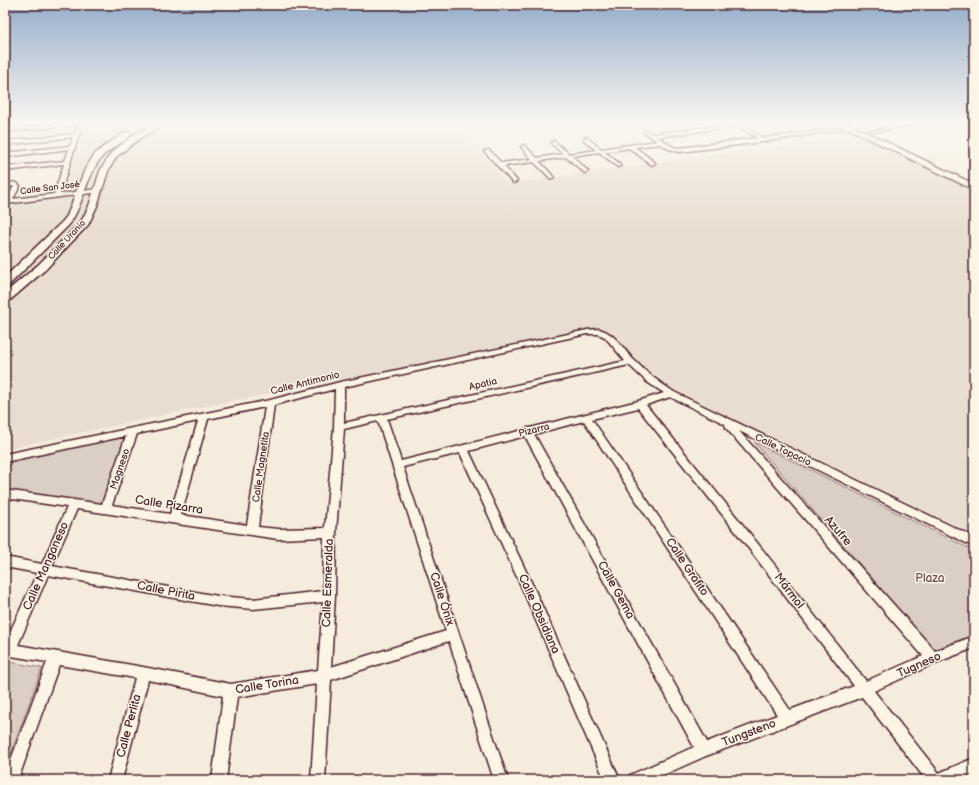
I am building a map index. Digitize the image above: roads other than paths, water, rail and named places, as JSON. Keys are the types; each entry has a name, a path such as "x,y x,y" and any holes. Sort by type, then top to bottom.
{"main road":[{"path":"918,159 974,187"},
{"path":"929,159 974,180"}],"street":[{"path":"56,196 69,159"},
{"name":"Calle Uranio","path":"5,283 66,223 71,216 90,168 96,159"},
{"name":"Calle Uranio","path":"5,299 42,267 85,223 90,215 104,171 112,159"},
{"path":"494,159 514,181"},
{"path":"499,164 543,159"},
{"path":"572,159 585,171"},
{"path":"610,159 618,165"},
{"path":"647,159 652,162"},
{"path":"534,160 551,177"},
{"path":"5,169 68,162"},
{"path":"5,184 15,184 17,186 7,202"},
{"name":"Calle San José","path":"7,202 98,191"},
{"name":"Calle Antimonio","path":"5,458 270,403 340,385 587,332 599,331 608,335"},
{"name":"Calle Topacio","path":"608,335 631,362 650,380 671,394 725,422 974,542"},
{"name":"Apatia","path":"339,427 631,362"},
{"name":"Calle Esmeralda","path":"318,780 329,596 330,532 339,427 340,385"},
{"name":"Pizarra","path":"398,465 586,416 640,404 671,394"},
{"name":"Calle Magnetita","path":"252,531 270,403"},
{"name":"Mármol","path":"640,404 748,538 935,780"},
{"path":"174,519 204,416"},
{"name":"Calle Grafito","path":"586,416 786,718"},
{"name":"Calle Ónix","path":"382,418 501,780"},
{"name":"Azufre","path":"725,422 932,658"},
{"name":"Magneso","path":"106,508 133,431"},
{"name":"Calle Gema","path":"527,431 704,750"},
{"name":"Calle Obsidiana","path":"463,448 527,586 613,780"},
{"name":"Calle Pizarra","path":"5,494 252,531 278,534 330,532"},
{"name":"Calle Manganeso","path":"7,650 74,504"},
{"name":"Calle Pirita","path":"5,562 45,568 218,601 253,604 329,596"},
{"name":"Calle Torina","path":"7,650 143,673 232,691 324,676 453,634"},
{"name":"Tugneso","path":"864,690 932,658 974,642"},
{"path":"11,780 55,658"},
{"name":"Calle Perlita","path":"115,780 143,673"},
{"name":"Tungsteno","path":"635,780 704,750 864,690"},
{"path":"219,780 232,691"},
{"path":"941,780 974,765"}],"park label":[{"name":"Plaza","path":"930,578"}]}
